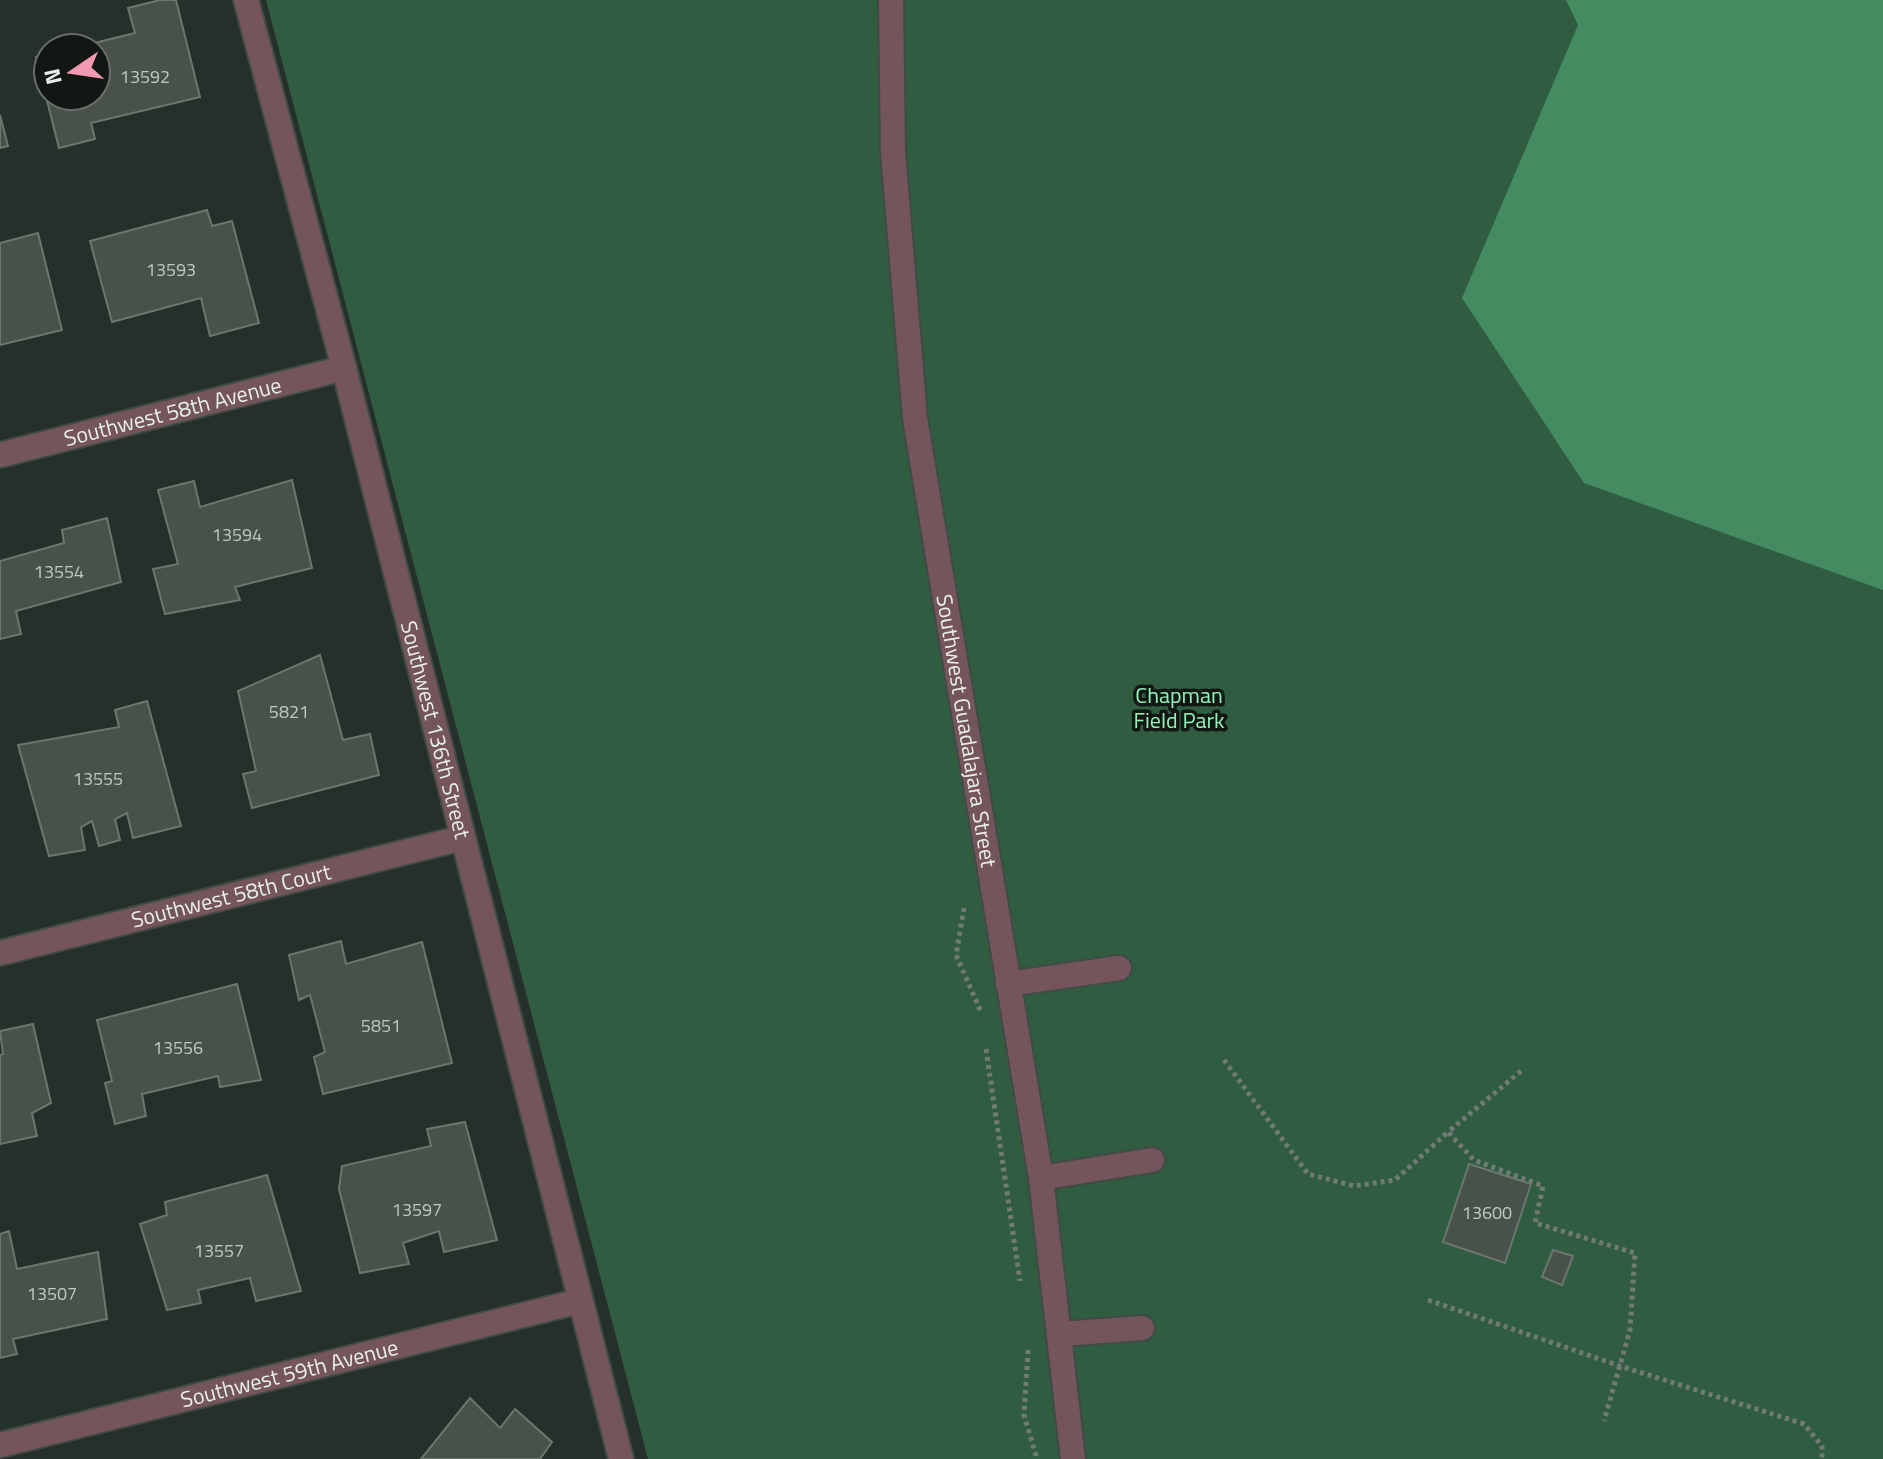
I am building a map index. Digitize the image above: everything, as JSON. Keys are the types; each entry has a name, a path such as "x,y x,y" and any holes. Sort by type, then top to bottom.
{"street":[{"name":"Southwest 136th Street","path":"246,0 344,368 621,1459"},
{"name":"Southwest Guadalajara Street","path":"891,0 894,166 915,418 1041,1178 1073,1459"},
{"name":"Southwest 58th Avenue","path":"0,455 344,368"},
{"name":"Southwest 58th Court","path":"0,953 462,838"},
{"path":"1008,984 1119,968"},
{"path":"1041,1178 1152,1160"},
{"name":"Southwest 59th Avenue","path":"0,1445 32,1448 580,1301"},
{"path":"1061,1334 1142,1328"}],"path":[{"path":"1224,1060 1308,1174 1354,1186 1395,1180 1521,1071"},
{"path":"1448,1132 1474,1160 1543,1186 1535,1223 1635,1253 1630,1330 1604,1421"},
{"path":"1428,1300 1620,1366 1804,1424 1822,1446 1822,1459"}],"green space":[{"name":"Chapman Field Park","path":"266,0 1883,0 1883,1459 648,1459"}],"shaded area":[{"path":"1566,0 1883,0 1883,590 1584,483 1462,298 1578,25"}],"building":[{"path":"160,0 176,0 200,97 91,123 95,139 59,148 50,112 112,112 112,39 135,33 128,8"},
{"path":"0,115 8,146 0,148"},
{"path":"207,210 212,226 232,221 259,323 210,336 201,298 112,322 90,241"},
{"path":"38,233 62,330 0,345 0,243"},
{"path":"292,480 312,568 235,587 240,600 165,614 153,569 178,564 158,490 194,481 200,507"},
{"path":"107,518 121,582 16,611 21,634 0,639 0,561 64,543 62,530"},
{"path":"320,655 343,740 370,734 379,775 252,808 243,774 256,771 238,691"},
{"path":"147,701 181,826 133,838 127,813 115,819 120,840 99,846 92,821 81,827 85,850 49,856 18,745 119,727 115,710"},
{"path":"341,941 346,964 422,942 452,1063 323,1094 314,1057 325,1052 310,995 299,1000 289,955"},
{"path":"237,984 261,1080 220,1087 218,1076 142,1094 146,1116 115,1124 105,1083 112,1081 97,1020"},
{"path":"33,1024 51,1103 32,1113 37,1136 0,1144 0,1055 3,1054 0,1031"},
{"path":"465,1122 497,1240 444,1252 439,1231 403,1243 409,1264 360,1273 339,1189 342,1166 431,1146 427,1129"},
{"path":"1469,1164 1531,1184 1505,1263 1443,1242"},
{"path":"267,1175 301,1291 256,1301 250,1278 198,1290 201,1303 167,1310 140,1224 167,1215 165,1202"},
{"path":"9,1231 17,1269 98,1252 107,1319 13,1339 17,1354 0,1358 0,1234"},
{"path":"1553,1250 1573,1256 1562,1285 1542,1277"},
{"path":"470,1398 500,1428 515,1409 552,1442 540,1459 421,1459"}]}
